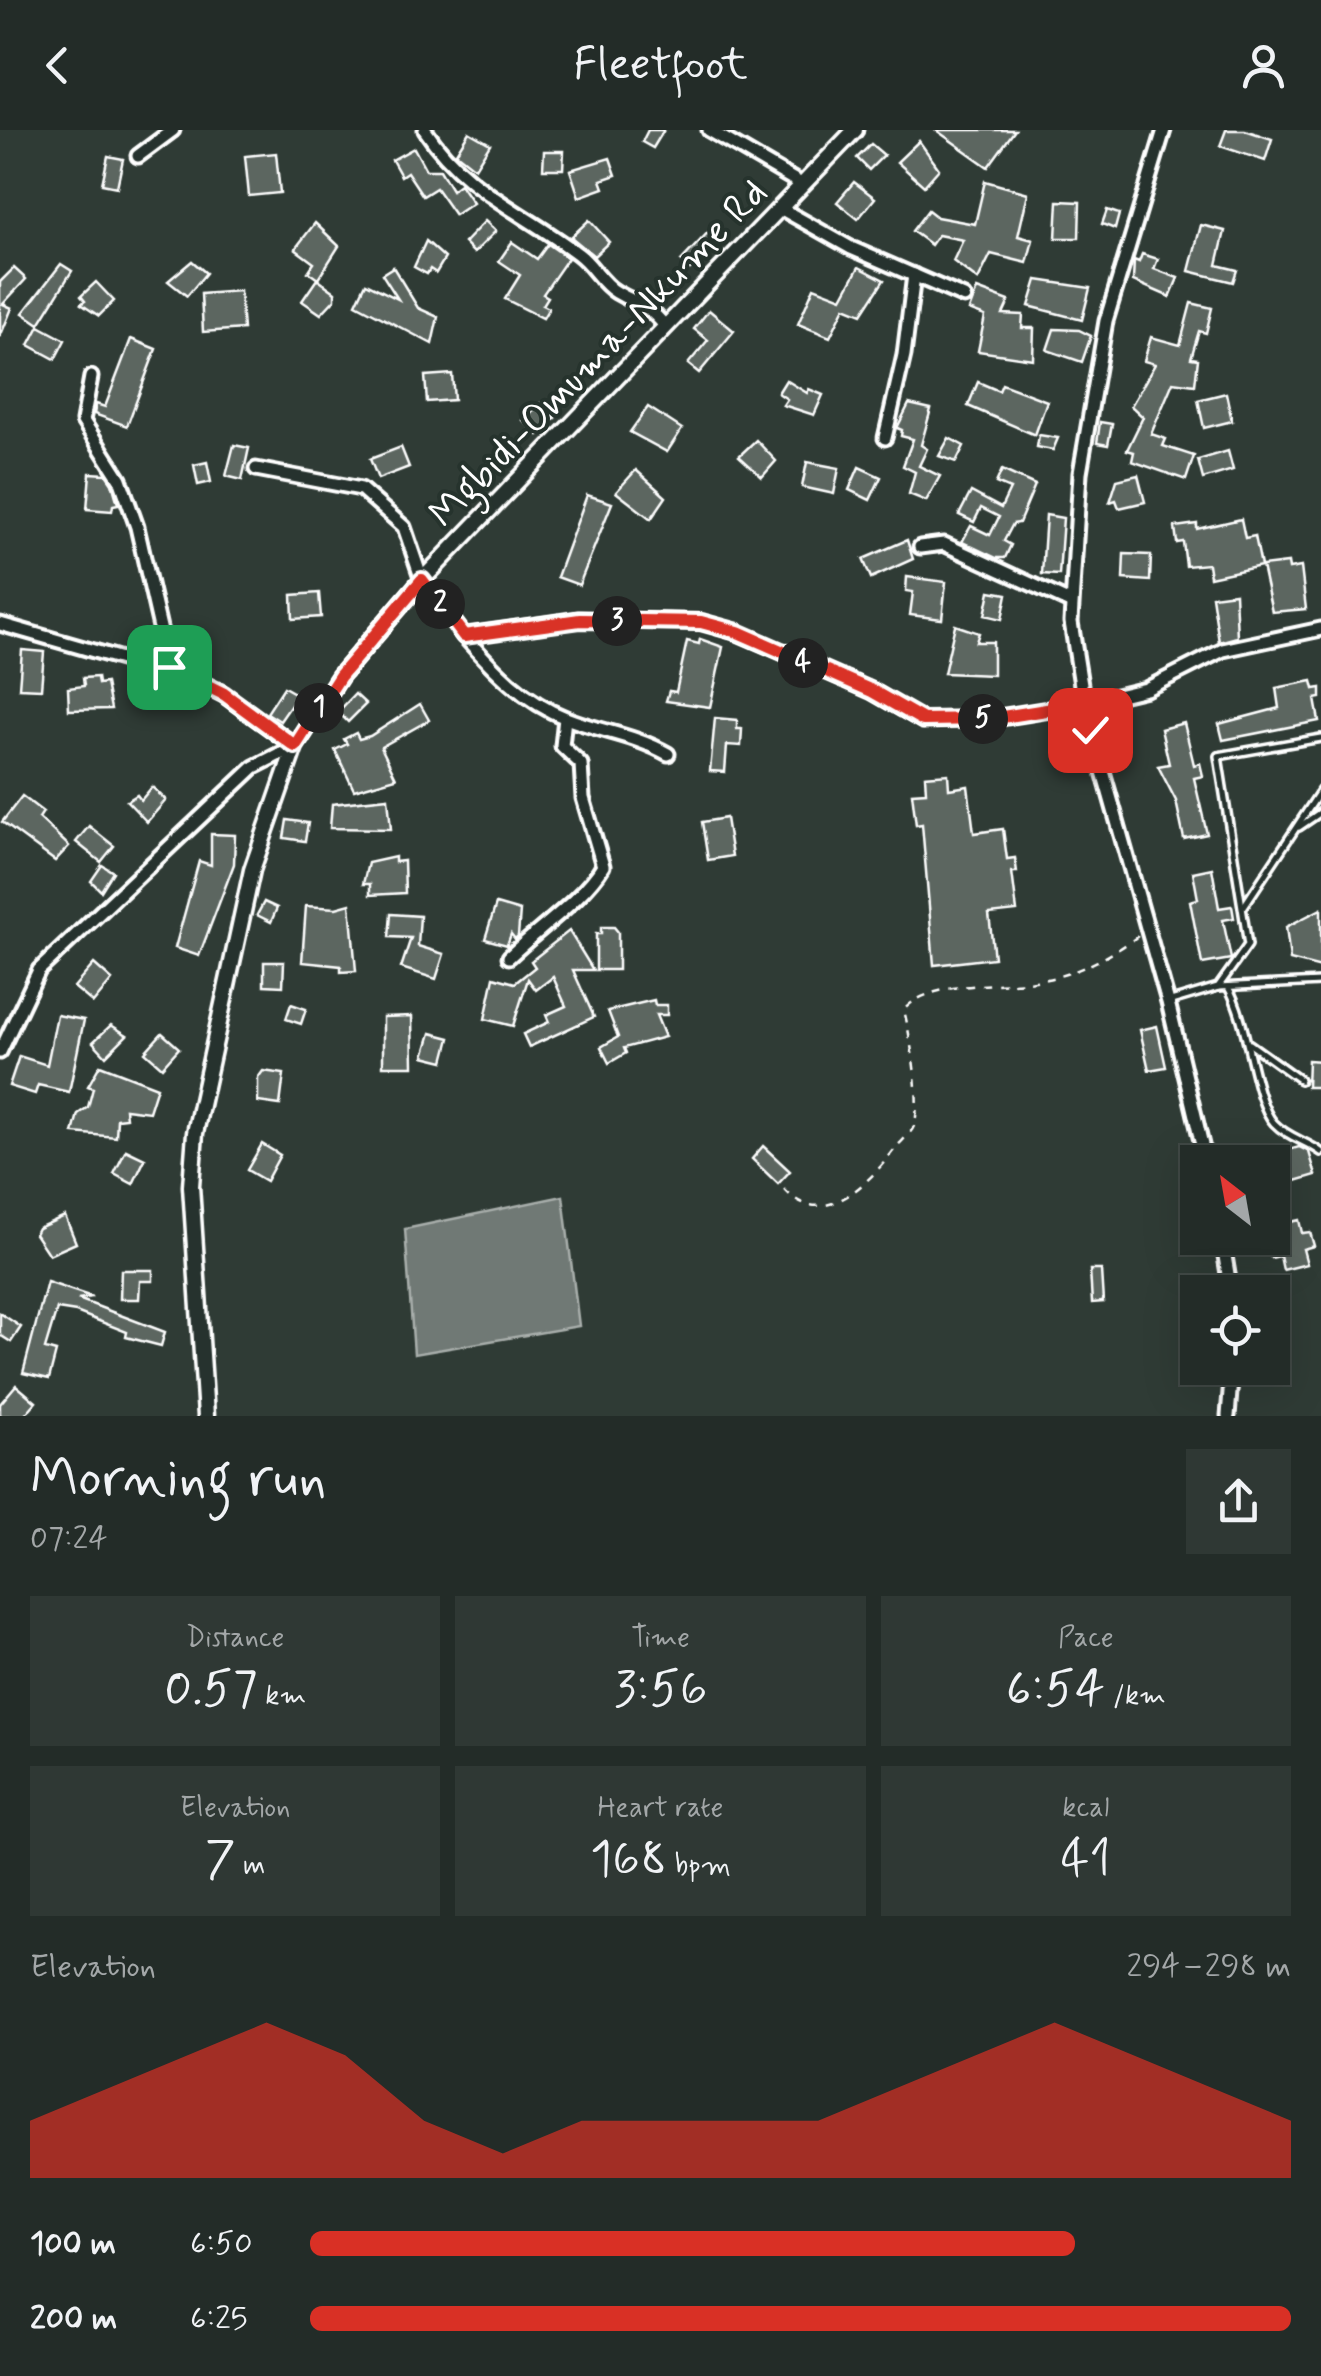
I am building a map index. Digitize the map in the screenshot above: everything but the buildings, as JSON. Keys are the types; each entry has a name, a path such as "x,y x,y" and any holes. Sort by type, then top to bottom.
{"street":[{"path":"138,156 174,130"},
{"path":"425,130 446,162 482,193 530,218 588,262 614,291 646,303 664,326"},
{"path":"709,130 803,185"},
{"name":"Mgbidi-Omuma-Nkume Rd","path":"206,1416 191,1186 194,1133 252,870 295,746 340,676 422,580 855,130"},
{"path":"1164,130 1106,321 1080,473 1070,602 1084,704 1168,1002 1202,1145"},
{"path":"780,208 964,298"},
{"path":"885,438 904,355 914,276"},
{"path":"91,377 83,421 120,480 137,528 169,667"},
{"path":"256,469 361,489 404,527 422,580 502,680 564,718 642,738 668,754"},
{"path":"920,547 944,544 1070,602"},
{"path":"464,636 580,620 701,622 738,632 872,691 923,720 990,719 1084,704 1146,689 1223,650 1321,628"},
{"path":"0,624 139,664 169,667 224,694 295,746 254,767 39,970 0,1052"},
{"path":"509,957 562,906 590,888 603,866 583,798 581,764 562,746 564,718"},
{"path":"1228,1416 1231,1385"}],"lane":[{"path":"1218,988 1248,945 1218,756 1321,738"},
{"path":"1242,909 1321,790"},
{"path":"1294,832 1321,812"},
{"path":"1168,1002 1218,988 1321,982"},
{"path":"1228,987 1242,1012 1269,1118 1285,1134 1302,1138 1321,1152"},
{"path":"1250,1044 1300,1080"}],"path":[{"path":"784,1189 797,1204 814,1208 833,1203 880,1172 914,1126 914,1054 904,1010 913,1000 978,986 1046,980 1112,956 1147,929"}],"shaded area":[{"path":"563,1196 579,1326 414,1354 405,1229"}],"route":[{"path":"169,667 224,694 295,746 340,676 422,580 464,636 580,620 701,622 738,632 780,654 872,691 923,720 990,719 1084,704 1090,730"}]}
